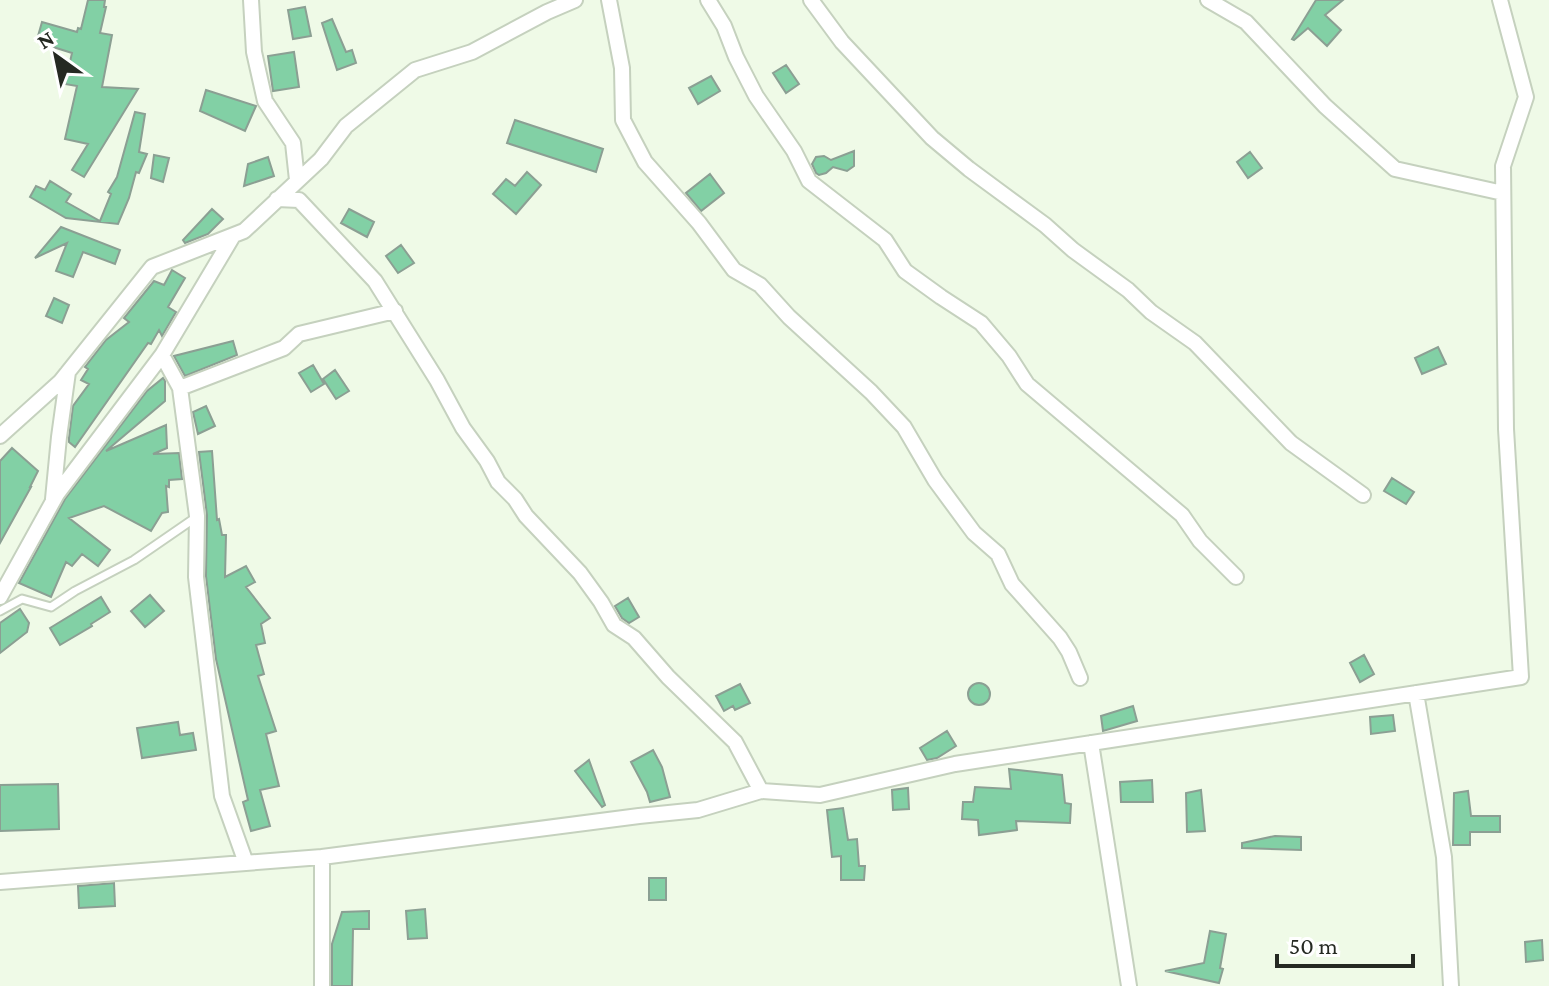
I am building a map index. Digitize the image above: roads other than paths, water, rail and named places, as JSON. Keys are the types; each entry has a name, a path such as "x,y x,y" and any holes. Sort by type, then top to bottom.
{"street":[{"path":"251,0 254,52 265,101 293,143 297,180"},
{"path":"0,436 60,382 152,267 244,231 321,159 346,126 415,70 472,52 575,0"},
{"path":"609,0 622,68 623,120 645,162 699,223 734,270 760,285 789,317 871,392 904,427 935,480 974,533 998,554 1012,584 1060,638 1080,678"},
{"path":"708,0 724,26 756,96 794,151 809,181 885,240 905,271 981,323 1009,356 1027,384 1182,515 1200,541 1236,577"},
{"path":"811,0 842,42 932,138 1128,290 1151,312 1195,343 1291,443 1363,495"},
{"path":"1208,0 1246,22 1325,106 1395,169 1503,193"},
{"path":"0,882 322,857 698,810 761,791 820,795 955,764 1521,677 1506,429 1503,166 1526,97 1500,0"},
{"path":"277,199 299,200 375,281 498,482 580,573 614,625 634,638 668,677 735,742 761,791"},
{"path":"0,597 53,501 162,355 233,236"},
{"path":"180,388 284,348 299,334 395,311"},
{"path":"162,355 180,388 197,516 196,577 222,796 246,863"},
{"path":"53,501 68,372"},
{"path":"1416,693 1444,857 1451,986"},
{"path":"1091,743 1129,986"},
{"path":"322,857 322,986"}],"lane":[{"path":"0,611 22,599 51,607 134,560 197,516"}]}
